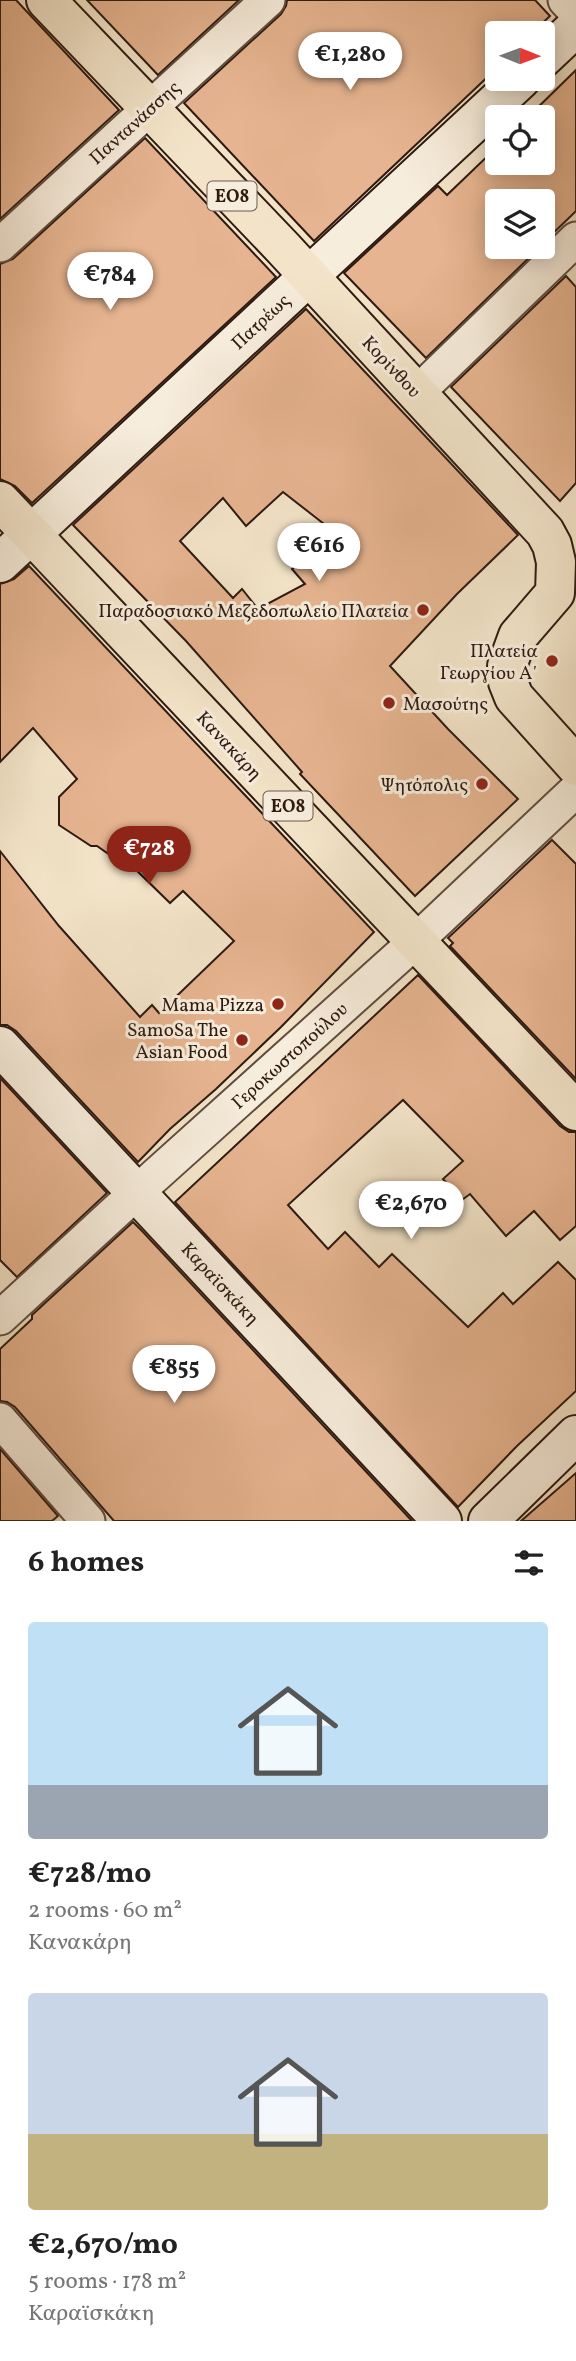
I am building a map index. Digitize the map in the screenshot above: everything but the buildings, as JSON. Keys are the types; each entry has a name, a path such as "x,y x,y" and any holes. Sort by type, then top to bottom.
{"main road":[{"name":"Κορίνθου","path":"46,0 309,276 542,528 552,545 556,578 554,595 518,636 507,666 508,682 514,697 576,766"},
{"path":"555,46 576,27"},
{"name":"Πατρέως","path":"0,563 508,91"},
{"name":"Κανακάρη","path":"0,501 576,1111"},
{"name":"Καραϊσκάκη","path":"0,1046 442,1521"},
{"path":"488,1521 576,1434"}],"street":[{"name":"Παντανάσσης","path":"0,245 268,0"},
{"path":"565,0 576,12"},
{"path":"417,393 576,239"},
{"name":"Γεροκωστοπούλου","path":"0,1318 416,941 576,790"},
{"path":"0,1420 88,1521"}],"place":[{"name":"Παραδοσιακό Μεζεδοπωλείο Πλατεία","path":"423,610"},
{"name":"Πλατεία Γεωργίου Α΄","path":"552,661"},
{"name":"Μασούτης","path":"389,703"},
{"name":"Ψητόπολις","path":"482,784"},
{"name":"Mama Pizza","path":"278,1004"},
{"name":"SamoSa The Asian Food","path":"242,1040"}]}
